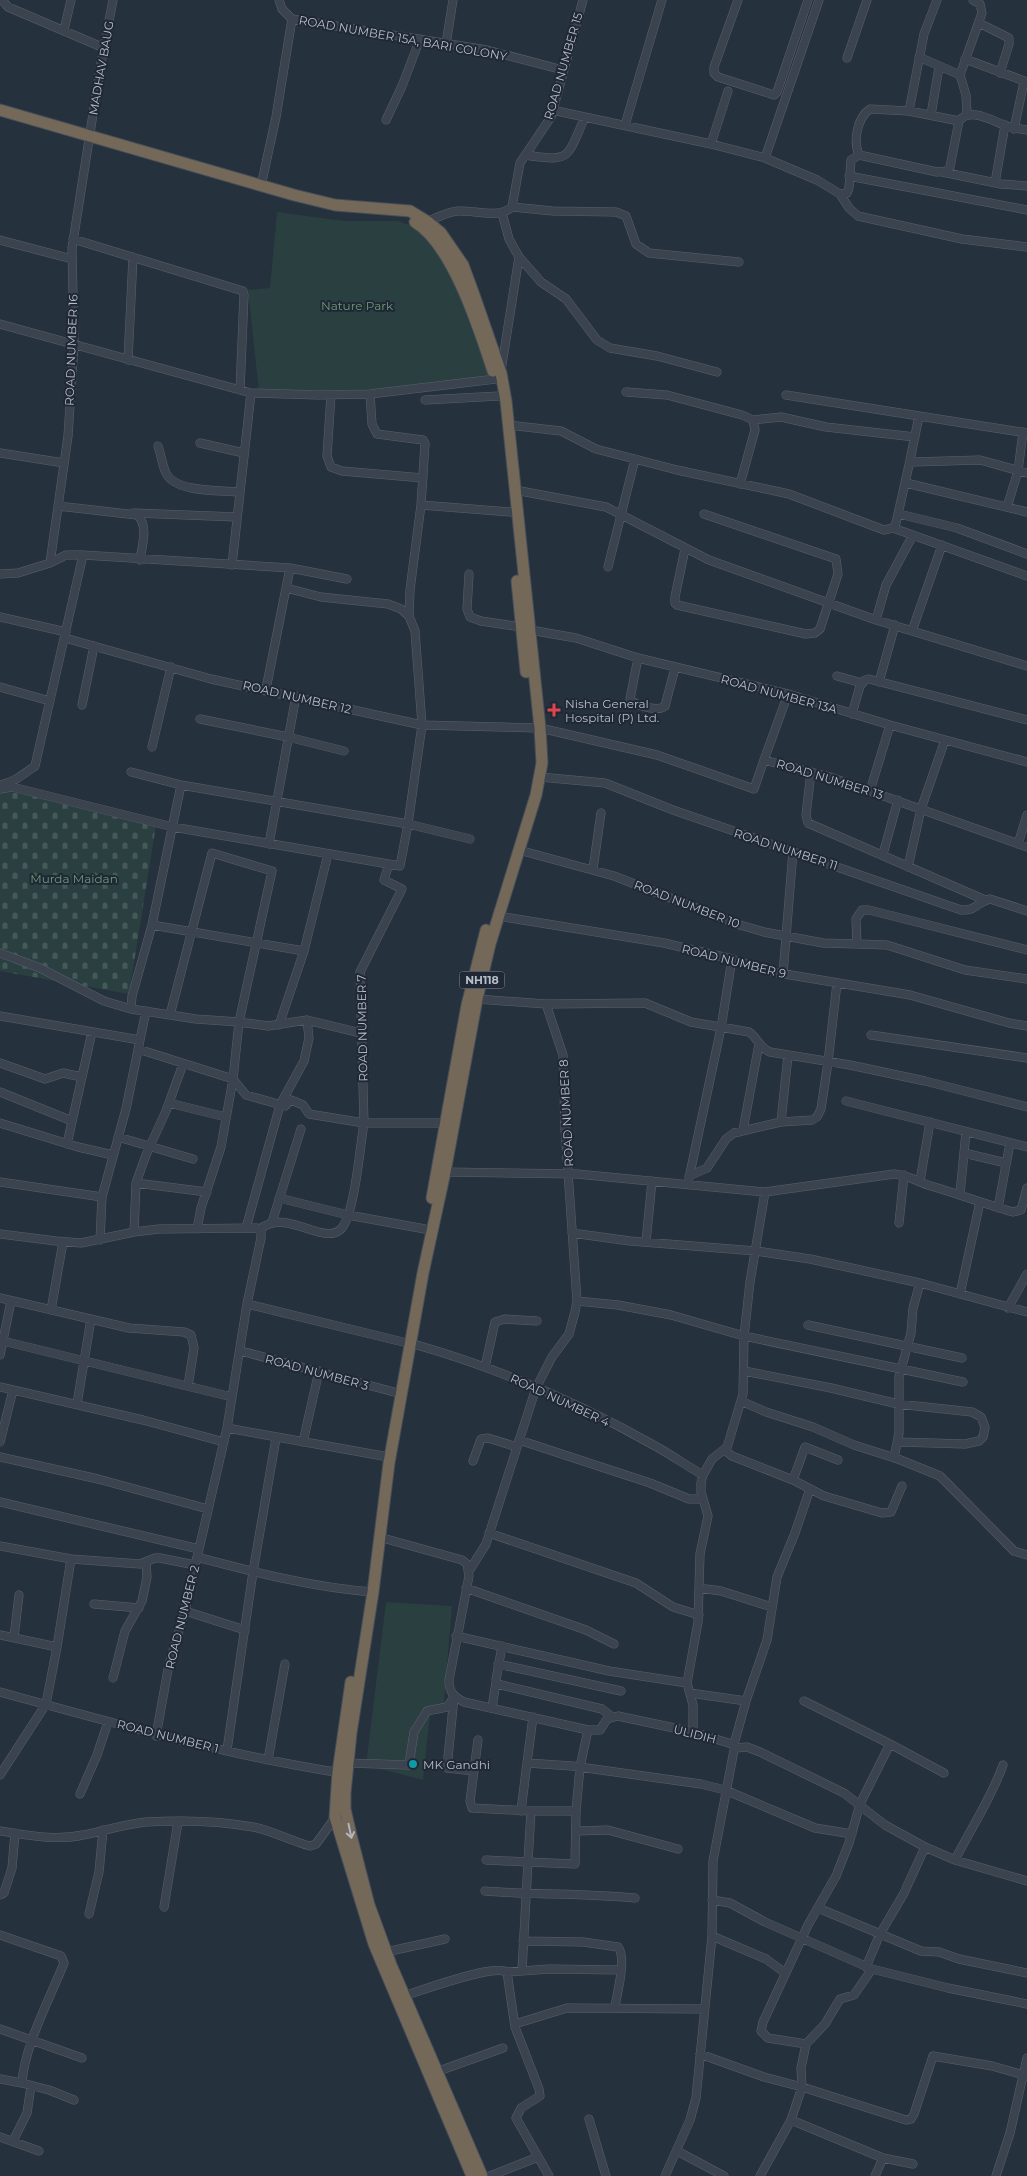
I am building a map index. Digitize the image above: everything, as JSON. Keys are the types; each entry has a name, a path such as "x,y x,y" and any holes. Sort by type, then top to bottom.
{"highway":[{"name":"NH118","path":"0,110 236,186 321,209 349,213 395,215 409,218 441,232 463,265 498,376 508,425 515,490 525,628"},
{"name":"NH118","path":"0,114 335,205 410,211 425,224"},
{"name":"NH118","path":"369,1591 379,1537 406,1342 425,1229 477,999 498,916 540,777 537,727 511,512 498,376"},
{"name":"NH118","path":"472,2176 374,1944 335,1817 344,1769 369,1591 383,1456 394,1392 445,1172 450,1123 474,973 522,821 533,778 537,727"},
{"name":"NH118","path":"344,1769 345,1809 369,1905 404,1996 482,2176"}],"street":[{"path":"2,0 8,7 104,48"},
{"path":"64,30 71,0"},
{"name":"MADHAV BAUG","path":"88,139 113,0"},
{"path":"279,0 282,9 292,19"},
{"path":"446,44 453,0"},
{"name":"ROAD NUMBER 15","path":"512,207 518,172 524,155 547,124 552,110 582,0"},
{"path":"626,125 662,0"},
{"path":"738,0 714,66 714,73 718,77 774,95 777,92 808,0"},
{"path":"765,158 820,0"},
{"path":"846,58 867,0"},
{"path":"909,111 924,34 937,0"},
{"path":"973,0 980,4 982,9"},
{"path":"967,114 966,95 960,75 979,23 982,9 989,0"},
{"name":"ROAD NUMBER 15A, BARI COLONY","path":"261,186 276,117 292,19 487,50 562,70"},
{"path":"979,23 1009,38 1000,73"},
{"path":"386,120 402,86 420,39"},
{"path":"919,57 960,75"},
{"path":"965,59 1026,82 1014,128"},
{"path":"931,115 939,67"},
{"path":"711,144 728,91"},
{"path":"860,155 857,149 857,137 866,112 875,108 909,111 959,121"},
{"path":"552,110 711,144 765,158 817,180 840,194 853,212 866,218 962,238 1027,248"},
{"path":"942,172 950,168 959,121 962,116 967,114 980,116 1004,126 1027,130"},
{"path":"524,155 554,159 564,156 571,148 585,116"},
{"path":"995,183 1004,126"},
{"name":"ROAD NUMBER 16","path":"50,563 64,463 74,345 73,239 88,139"},
{"path":"840,194 846,193 851,160 860,155 995,183 1027,186"},
{"path":"849,176 1027,210"},
{"path":"425,224 447,213 458,211 502,213 512,207 553,211 616,212 626,216 636,244 648,253 739,262"},
{"path":"502,213 509,238 519,257 541,282 566,299 597,340 610,348 657,356 717,372"},
{"path":"73,239 243,290 240,390"},
{"path":"0,240 72,259"},
{"path":"128,360 133,257"},
{"path":"0,324 251,393 370,394 498,376 519,257"},
{"path":"626,392 667,395 742,415 753,420 781,417 826,427 915,437"},
{"path":"232,565 251,393"},
{"path":"0,790 12,787 173,827 400,866 422,725 415,631 409,616 410,590 421,506 425,444 423,440 377,434 372,424 370,394"},
{"path":"331,395 327,456 331,467 342,471 423,478"},
{"path":"786,395 1025,433 1018,471 1007,507"},
{"path":"425,400 499,396"},
{"path":"893,528 906,483 919,416"},
{"path":"740,484 755,430 753,420"},
{"path":"508,425 561,431 596,449 789,494 884,530 893,528 1027,576"},
{"path":"200,443 244,453"},
{"path":"158,446 166,473 177,484 187,488 240,492"},
{"path":"0,453 64,463"},
{"path":"608,567 635,459"},
{"path":"909,465 913,462 971,460 988,462 1027,473"},
{"path":"906,483 1027,512"},
{"path":"515,490 590,502 606,507 709,560 876,620 1027,666"},
{"path":"58,506 130,513 237,517"},
{"path":"421,506 511,512"},
{"path":"130,513 142,518 144,526 140,560"},
{"path":"685,549 675,603 681,606 812,634 820,629 838,574 836,559 704,514"},
{"path":"898,514 951,526 1027,554"},
{"path":"876,620 886,585 913,535"},
{"path":"912,631 942,545"},
{"path":"0,574 18,573 50,563 66,555 83,555 290,568 347,579"},
{"path":"0,785 23,776 35,766 83,555"},
{"path":"266,689 290,568"},
{"name":"ROAD NUMBER 13A","path":"469,574 466,609 470,616 481,621 576,638 638,658 788,694 890,725 1027,762"},
{"path":"286,588 321,597 388,604 401,609 409,616"},
{"name":"ROAD NUMBER 12","path":"0,617 66,635 94,646 212,678 422,725 537,727"},
{"path":"880,682 895,625"},
{"path":"82,705 94,646"},
{"path":"638,658 630,699 634,703 657,709 665,706 675,668"},
{"path":"152,747 171,667"},
{"path":"837,676 862,682 869,680 880,682 1027,720"},
{"path":"852,714 862,682"},
{"path":"0,687 50,701"},
{"path":"764,760 788,694"},
{"path":"269,844 296,696"},
{"path":"200,719 288,737 344,751"},
{"path":"870,791 890,725"},
{"name":"ROAD NUMBER 13","path":"537,727 657,755 754,789 764,760 811,772 898,800 1027,847"},
{"path":"908,867 921,808 945,740"},
{"path":"131,772 181,785 408,824 470,839"},
{"path":"811,772 806,816 808,823 985,900 996,900 1027,911"},
{"name":"ROAD NUMBER 11","path":"540,777 605,783 673,810 961,910 970,910 985,900"},
{"path":"131,1009 132,996 152,925 181,785"},
{"path":"883,854 898,800"},
{"path":"593,869 601,813"},
{"path":"1018,844 1027,815"},
{"name":"ROAD NUMBER 10","path":"519,850 593,869 740,925 823,943 888,945 965,970 1027,979"},
{"path":"783,974 793,851"},
{"path":"170,1015 212,853 272,871 239,1022 233,1079 221,1147 197,1229"},
{"path":"279,1025 304,951 328,854"},
{"name":"ROAD NUMBER 7","path":"348,1215 364,1123 360,972 402,889 384,880 390,864"},
{"path":"857,944 856,919 862,910 869,910 1027,950"},
{"name":"ROAD NUMBER 9","path":"498,916 664,943 732,959 767,971 910,995 1009,1023 1027,1026"},
{"path":"152,925 304,951"},
{"path":"0,953 40,968 104,1002 131,1009 196,1019 268,1026 307,1020 361,1033"},
{"path":"687,1185 721,1028 732,959"},
{"path":"689,1176 707,1168 726,1139 734,1133 781,1122 812,1120 817,1117 821,1109 837,983"},
{"path":"477,999 546,1004 645,1002 691,1022 749,1032 755,1036 759,1044 770,1052 924,1081 1027,1107"},
{"name":"ROAD NUMBER 8","path":"470,1571 482,1551 489,1533 536,1388 552,1357 569,1334 577,1301 565,1129 563,1055 546,1004"},
{"path":"100,1240 102,1197 118,1137 146,1012"},
{"path":"0,1016 140,1040"},
{"path":"246,1228 280,1105 304,1061 309,1038 307,1020"},
{"path":"67,1144 92,1032"},
{"path":"871,1035 1027,1058"},
{"path":"743,1130 759,1044"},
{"path":"138,1049 233,1079 246,1095 285,1106 291,1100 303,1105 310,1114 364,1123 450,1123"},
{"path":"781,1122 788,1055"},
{"path":"0,1063 45,1079 63,1074 82,1077"},
{"path":"134,1232 136,1183 183,1064"},
{"path":"0,1092 72,1121"},
{"path":"846,1101 1027,1147"},
{"path":"169,1103 226,1117"},
{"path":"920,1181 930,1122"},
{"path":"0,1123 67,1144 113,1155"},
{"path":"272,1222 301,1129"},
{"path":"960,1194 966,1132"},
{"path":"118,1137 193,1159"},
{"path":"998,1208 1010,1143"},
{"path":"964,1153 1006,1163"},
{"path":"445,1172 569,1174 764,1192 885,1175 904,1175 980,1202 1027,1216"},
{"path":"899,1223 904,1175"},
{"path":"0,1182 102,1197"},
{"path":"646,1242 652,1182"},
{"path":"136,1183 207,1192"},
{"path":"1018,1212 1024,1206 1027,1188"},
{"path":"693,1732 693,1705 687,1683 699,1615 700,1554 708,1516 701,1492 703,1475 712,1459 726,1448 741,1401 744,1370 744,1336 764,1192"},
{"path":"279,1198 348,1215 425,1229"},
{"path":"960,1294 980,1202"},
{"path":"0,1234 81,1243 159,1229 246,1228 259,1230 272,1222 285,1222 325,1233 333,1233 342,1228 348,1215"},
{"path":"197,1557 227,1428 247,1304 262,1238 259,1230"},
{"path":"572,1233 646,1242 756,1251 810,1259 920,1283 1027,1312"},
{"path":"52,1310 63,1242"},
{"path":"1008,1308 1027,1274"},
{"path":"894,1458 898,1442 898,1404 901,1371 908,1347 914,1302 920,1283"},
{"path":"0,1298 129,1328 184,1332 191,1335 194,1348 188,1386"},
{"path":"0,1355 11,1301"},
{"path":"577,1301 618,1305 672,1315 744,1336 901,1371 963,1382"},
{"name":"ROAD NUMBER 4","path":"247,1304 406,1342 485,1366 630,1433 703,1475"},
{"path":"485,1366 495,1322 504,1318 537,1321"},
{"path":"77,1404 91,1319"},
{"path":"808,1325 962,1358"},
{"path":"3,1341 232,1397"},
{"name":"ROAD NUMBER 3","path":"240,1351 394,1392"},
{"path":"744,1370 898,1404 972,1412 981,1417 985,1427 983,1437 972,1443 898,1442"},
{"path":"303,1442 319,1371"},
{"path":"0,1387 77,1404 224,1442"},
{"path":"0,1442 13,1390"},
{"path":"741,1401 940,1476 1014,1551 1027,1555"},
{"path":"227,1428 383,1456"},
{"path":"227,1750 253,1572 276,1438"},
{"path":"473,1461 478,1441 488,1438 518,1444 650,1483 686,1498 702,1499"},
{"path":"792,1480 806,1447 838,1460"},
{"path":"726,1448 727,1453 732,1456 792,1480 831,1499 888,1514 894,1508 902,1486"},
{"path":"0,1457 98,1479 208,1509"},
{"path":"665,2176 678,2151 696,2098 703,2009 712,1936 713,1861 725,1790 746,1701 767,1640 777,1577 796,1533 810,1489"},
{"path":"0,1502 197,1557"},
{"path":"489,1533 636,1583 673,1607 699,1615"},
{"path":"379,1537 462,1560 467,1564 470,1571 449,1680 449,1689 454,1697 464,1702 588,1730 600,1730 611,1716"},
{"path":"0,1546 70,1560 146,1563 160,1558 197,1557"},
{"name":"ROAD NUMBER 2","path":"156,1736 169,1664 185,1611 197,1557 253,1572 369,1591"},
{"path":"0,1775 46,1704 70,1560"},
{"path":"113,1678 125,1632 139,1608 147,1576 146,1563"},
{"path":"466,1588 586,1630 614,1644"},
{"path":"699,1588 721,1591 772,1607"},
{"path":"14,1638 19,1595"},
{"path":"94,1604 139,1608"},
{"path":"185,1611 245,1630"},
{"path":"0,1634 57,1647"},
{"path":"456,1636 609,1671 687,1683"},
{"path":"492,1708 502,1646"},
{"path":"268,1760 285,1664"},
{"path":"498,1664 620,1691"},
{"name":"ULIDIH","path":"496,1682 500,1685 602,1708 611,1716 693,1732 747,1748 777,1760 844,1793 884,1824 925,1847 955,1860 1027,1881"},
{"name":"ROAD NUMBER 1","path":"0,1692 156,1736 268,1760 344,1769 408,1765 414,1732 427,1712 447,1707 454,1697"},
{"path":"690,1693 746,1701"},
{"path":"454,1697 447,1768 474,1771"},
{"path":"804,1701 944,1773"},
{"path":"521,1811 533,1717"},
{"path":"80,1794 97,1755 108,1722"},
{"path":"486,1860 574,1864 580,1768 588,1730"},
{"path":"478,1740 470,1801 472,1808 530,1812 576,1811"},
{"path":"806,2044 768,2038 761,2031 763,2022 802,1938 836,1876 852,1834 860,1804 890,1744"},
{"path":"526,1763 661,1777 725,1790 815,1828 852,1834"},
{"path":"955,1860 973,1825 991,1797 1003,1765"},
{"path":"0,1830 64,1838 139,1823 178,1822 252,1827 274,1832 310,1846 316,1844 335,1817 345,1809"},
{"path":"522,1970 530,1812"},
{"path":"164,1907 178,1822"},
{"path":"88,1914 98,1872 103,1830"},
{"path":"576,1831 608,1830 678,1849"},
{"path":"0,1896 4,1893 12,1868 15,1833"},
{"path":"760,2176 791,2120 802,2087 801,2068 806,2044 825,2024 840,1999 857,1992 869,1968 880,1934 903,1894 925,1847"},
{"path":"485,1891 635,1898"},
{"path":"712,1900 730,1903 765,1922 869,1968 948,1988 1027,2004"},
{"path":"818,1908 921,1951 939,1952 1027,1973"},
{"path":"0,1935 48,1950 61,1956 64,1963 33,2040 23,2071 22,2084"},
{"path":"712,1936 766,1959 785,1973"},
{"path":"386,1952 445,1939"},
{"path":"523,1941 614,1945 621,1950 621,1970 615,2007"},
{"path":"404,1996 497,1969 507,1972 522,1970 621,1970"},
{"path":"507,1972 514,2024 540,2096 521,2108 516,2118 549,2176"},
{"path":"514,2024 567,2008 703,2009"},
{"path":"0,2030 82,2058"},
{"path":"436,2072 503,2048"},
{"path":"700,2054 764,2077 906,2120 911,2119 914,2114 933,2056 982,2064 1025,2075"},
{"path":"996,2176 1010,2133 1025,2075 1027,2058"},
{"path":"0,2080 49,2090 74,2100"},
{"path":"13,2141 27,2113 31,2086"},
{"path":"589,2119 606,2176"},
{"path":"791,2120 883,2158 913,2164"},
{"path":"0,2137 39,2151"},
{"path":"678,2151 724,2176"},
{"path":"490,2176 538,2157"},
{"path":"875,2176 883,2158"}],"green space":[{"name":"Nature Park","path":"277,212 344,221 398,221 421,229 441,246 489,376 385,389 259,392 248,290 270,288"},
{"name":"Murda Maidan","path":"0,790 157,819 129,994 0,971"},
{"path":"386,1602 452,1606 443,1713 430,1714 423,1780 366,1765"}],"place":[{"name":"Nisha General Hospital (P) Ltd.","path":"554,710"},
{"name":"MK Gandhi","path":"413,1764"}]}
